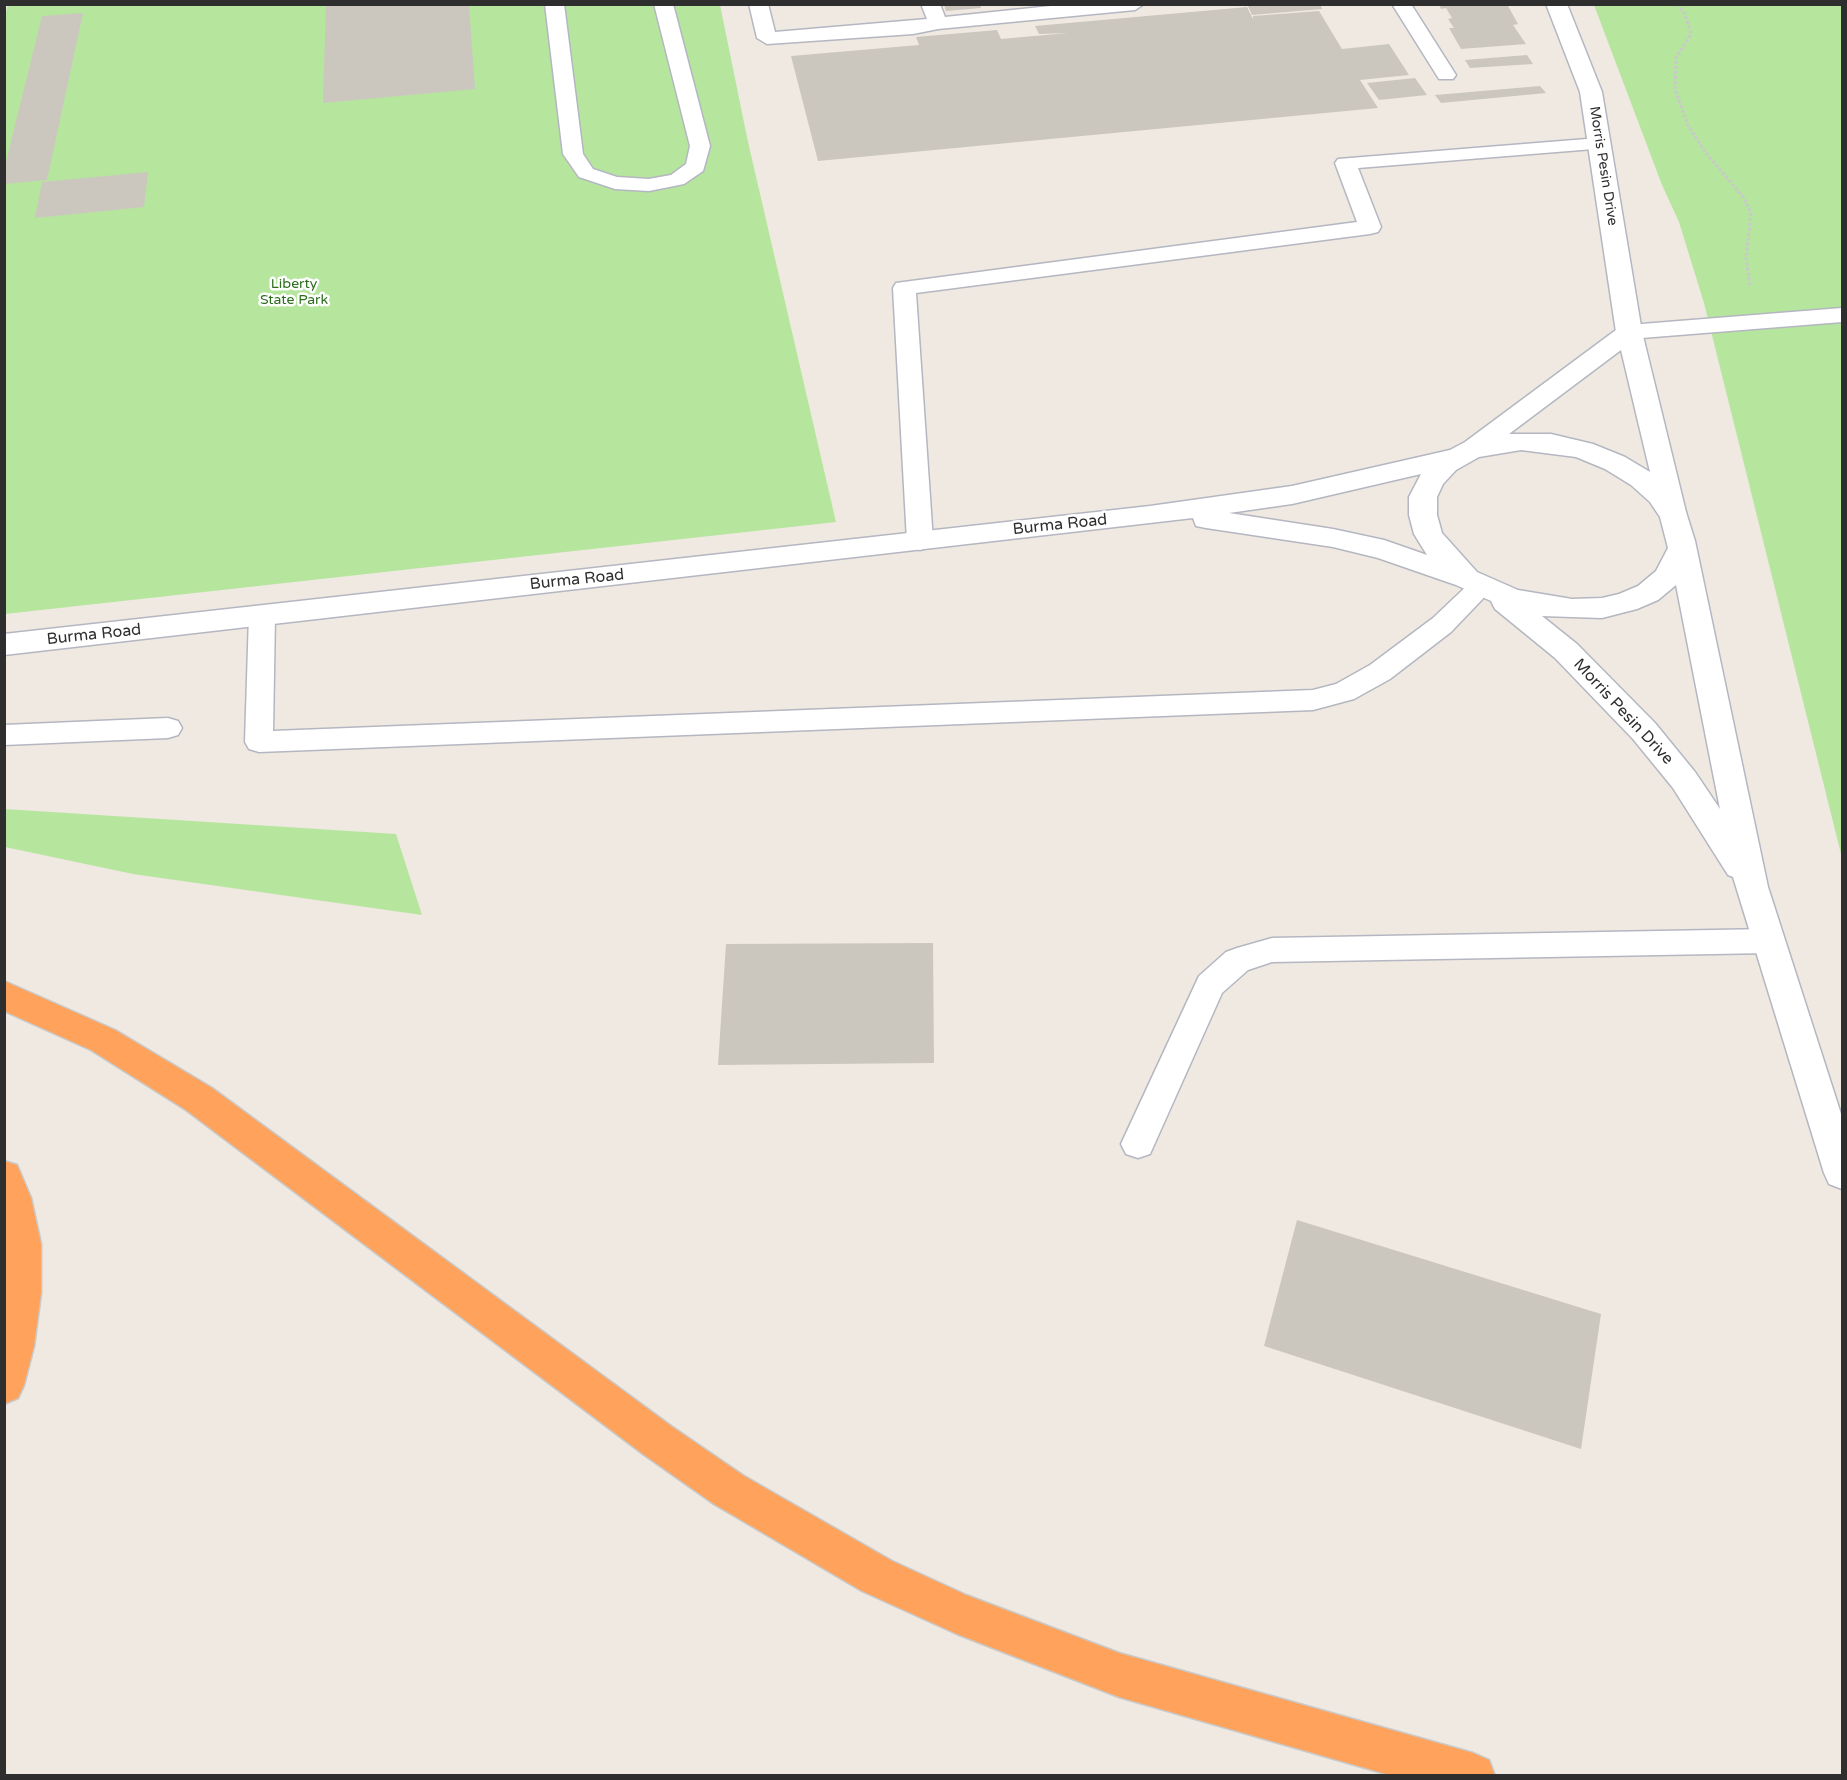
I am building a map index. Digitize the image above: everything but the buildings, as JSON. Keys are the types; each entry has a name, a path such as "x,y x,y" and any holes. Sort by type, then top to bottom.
{"highway":[{"path":"4,995 103,1040 199,1099 657,1440 729,1490 877,1576 968,1617 1119,1675 1473,1776"},
{"path":"4,1177 12,1198 22,1244 22,1293 14,1346 4,1385"}],"street":[{"name":"Morris Pesin Drive","path":"1556,4 1591,92 1629,332 1681,545 1752,886 1842,1173"},
{"path":"1479,585 1439,551 1428,534 1423,515 1424,497 1431,480 1446,464 1465,453 1629,332"},
{"name":"Burma Road","path":"4,645 1150,515 1292,495 1521,441 1551,443 1583,450 1615,463 1641,479 1660,496 1674,516 1681,545 1667,577 1648,593 1627,602 1602,608 1572,609 1541,606 1384,550 1333,538 1219,520 1150,515"},
{"name":"Morris Pesin Drive","path":"1479,585 1566,651 1644,730 1719,831 1752,886"}],"lane":[{"path":"554,4 573,154 586,173 615,183 649,185 677,180 696,167 700,146 663,4"},
{"path":"758,4 767,38 914,28 938,23 1135,4"},
{"path":"930,4 938,23"},
{"path":"1401,4 1446,75"},
{"path":"920,541 904,288 1370,227 1345,163 1599,144"},
{"path":"1629,332 1842,315"},
{"path":"262,615 258,742 1313,700 1344,692 1380,672 1442,625 1479,585"},
{"path":"4,735 168,728"},
{"path":"1138,1144 1210,985 1237,961 1272,950 1769,941"}],"path":[{"path":"1677,4 1685,14 1691,34 1676,58 1675,90 1694,134 1705,152 1744,198 1751,213 1746,258 1751,292"}],"green space":[{"name":"Liberty State Park","path":"8,5 720,5 748,142 836,522 5,614 4,17"},
{"path":"1594,5 1842,5 1842,858 1704,303 1679,222 1662,185"},
{"path":"4,809 396,834 422,915 133,874 5,847"}]}
